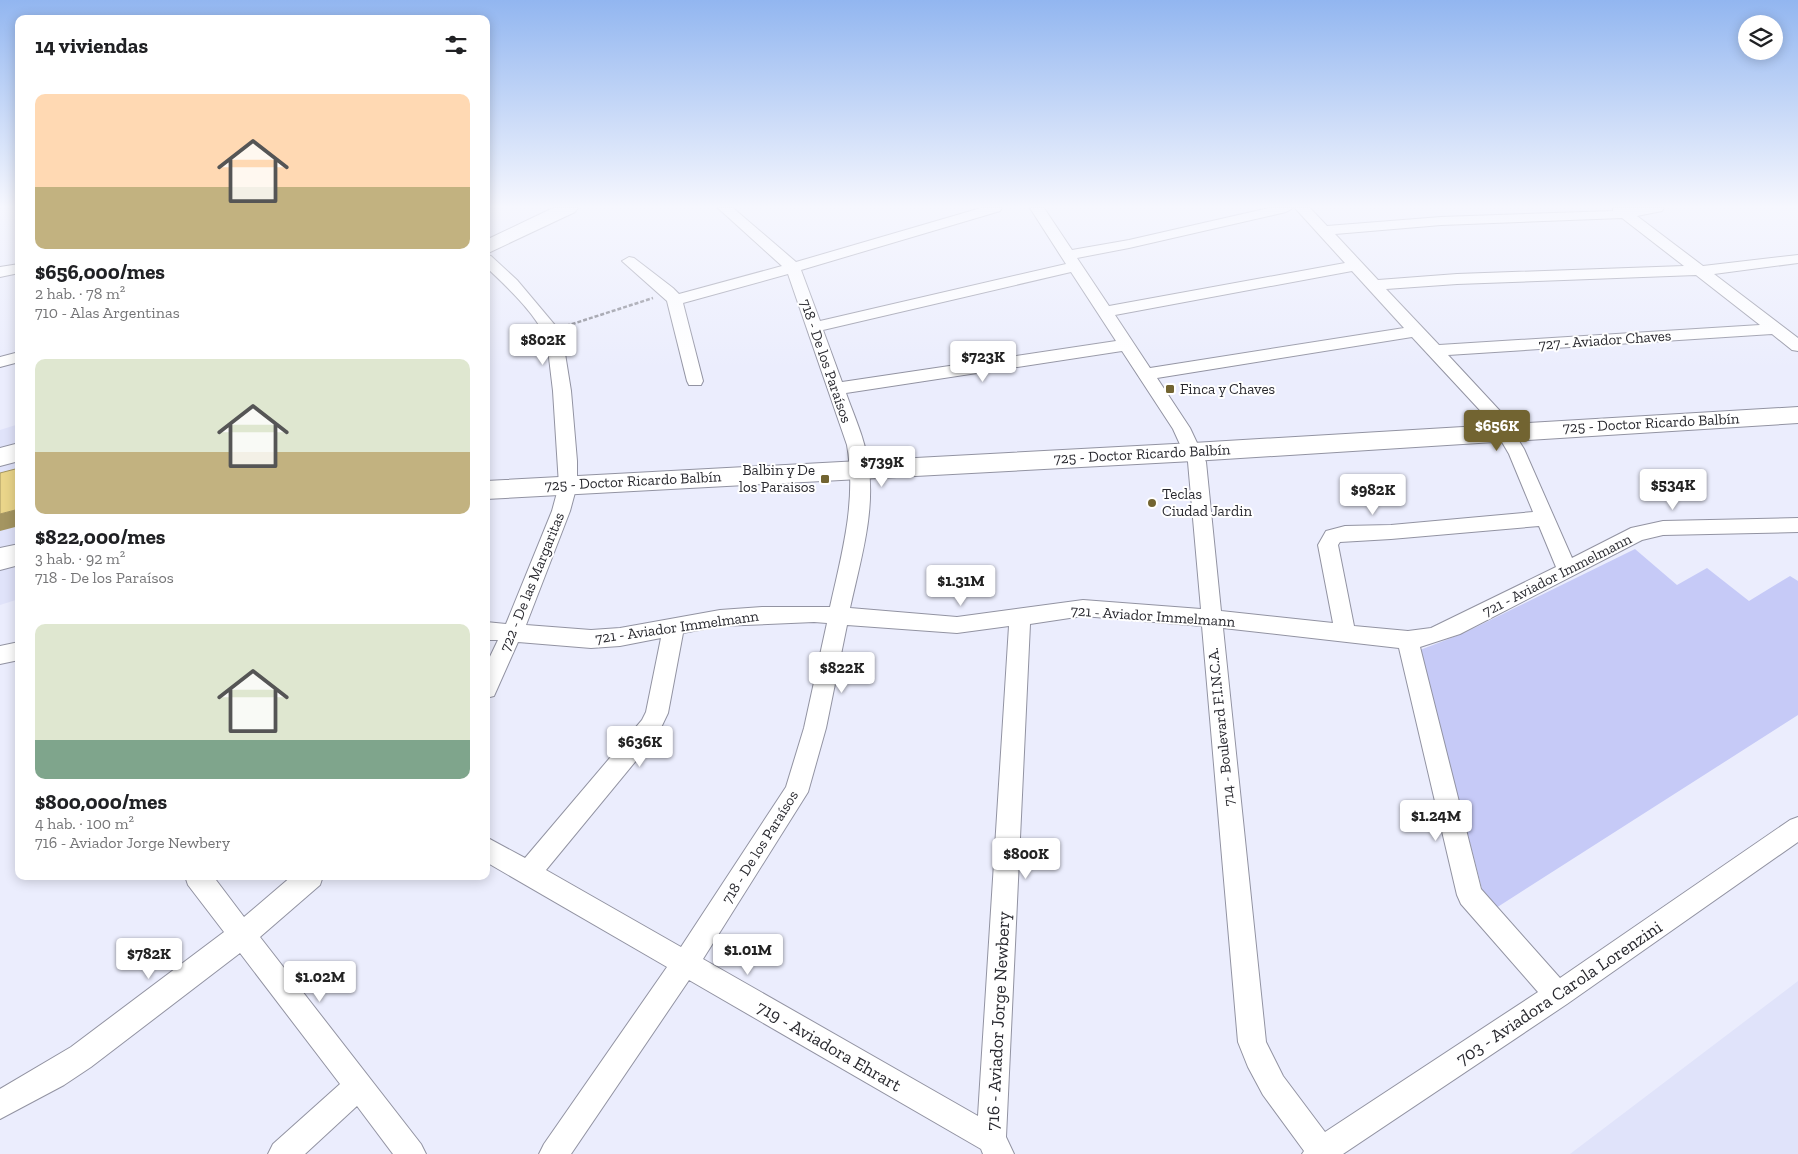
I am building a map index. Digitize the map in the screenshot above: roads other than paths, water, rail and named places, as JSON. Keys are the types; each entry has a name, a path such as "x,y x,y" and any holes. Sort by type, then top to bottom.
{"street":[{"path":"630,262 668,291 675,300 695,381"},
{"name":"718 - De los Paraísos","path":"554,1154 685,964 796,792 805,768 826,682 860,498 860,469 856,445 815,327 793,268 787,262"},
{"path":"675,300 814,262"},
{"path":"815,327 1068,262"},
{"name":"714 - Boulevard F.I.N.C.A.","path":"1072,262 1181,428 1193,452 1199,471 1210,619 1252,1042 1258,1060 1267,1076 1319,1152"},
{"path":"1352,262 1495,416 1518,454 1567,570"},
{"path":"1689,262 1775,329 1795,342"},
{"path":"1375,285 1457,279 1700,270 1773,262"},
{"name":"722 - De las Margaritas","path":"490,263 512,283 551,330 555,341 567,425 568,485 551,538 512,633 490,680"},
{"path":"1106,312 1356,266"},
{"path":"0,272 15,269"},
{"name":"727 - Aviador Chaves","path":"1435,351 1775,329"},
{"path":"1146,374 1416,331"},
{"path":"835,388 1127,345"},
{"path":"0,362 15,358"},
{"name":"725 - Doctor Ricardo Balbín","path":"490,490 1193,452 1798,415"},
{"path":"0,457 15,453"},
{"path":"1345,632 1328,545 1333,536 1344,533 1391,532 1451,525 1544,518"},
{"name":"721 - Aviador Immelmann","path":"490,631 591,639 620,637 720,618 762,614 838,616 957,625 1083,608 1345,632 1408,640 1437,636 1567,570 1611,545 1638,533 1655,530 1798,525"},
{"path":"0,559 15,555"},
{"name":"716 - Aviador Jorge Newbery","path":"995,1146 1020,632 1019,616"},
{"path":"530,872 650,727 657,713 674,627"},
{"path":"1408,640 1470,895 1558,996"},
{"path":"0,655 15,652"},
{"name":"703 - Aviadora Carola Lorenzini","path":"1319,1152 1558,996 1798,828"},
{"name":"719 - Aviadora Ehrart","path":"490,851 530,872 995,1146"},
{"path":"200,880 411,1154"},
{"path":"0,1105 54,1075 81,1057 242,935 306,880"},
{"path":"282,1154 358,1086"}],"place":[{"name":"Finca y Chaves","path":"1170,389"},
{"name":"Balbin y De los Paraisos","path":"825,479"},
{"name":"Teclas Ciudad Jardin","path":"1152,503"}]}
